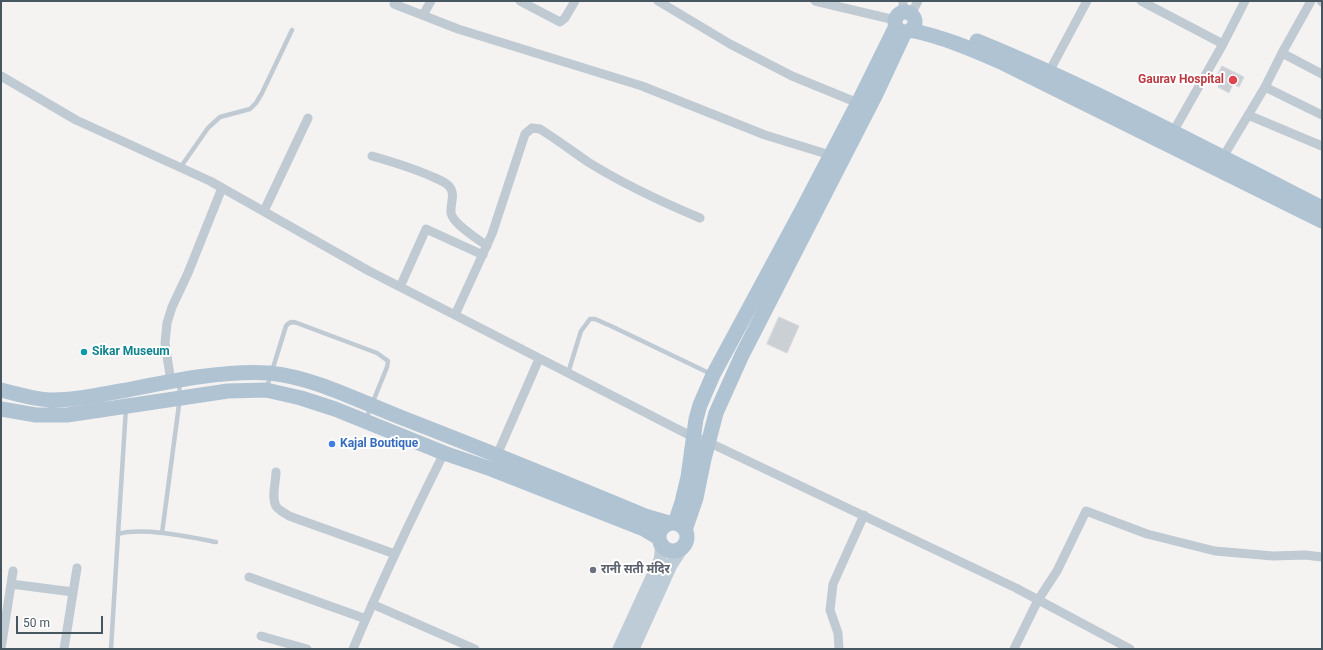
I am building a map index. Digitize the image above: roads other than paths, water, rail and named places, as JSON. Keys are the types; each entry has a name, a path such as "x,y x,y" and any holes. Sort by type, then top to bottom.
{"main road":[{"path":"676,525 688,477 693,437 700,405 713,375 858,103 906,18"},
{"path":"906,18 935,25 955,32 1049,72 1173,132 1322,210"},
{"path":"906,18 941,38 958,43 1003,63 1322,210"},
{"path":"660,541 660,532 663,526 676,525 696,498 716,413 742,355 876,94 906,18"},
{"path":"1,390 28,397 53,400 73,399 229,373 251,372 271,374 304,381 329,389 497,455 645,516 676,525 687,536 686,542 683,547 677,550 671,551 665,549 660,541 644,529 628,522 491,469 444,453 335,409 301,398 266,390 228,391 180,397 126,407 67,415 36,415 1,409"}],"street":[{"path":"423,15 431,1"},
{"path":"520,1 560,22 565,18 575,1"},
{"path":"658,1 730,44 792,76 858,103"},
{"path":"815,1 906,18"},
{"path":"1049,72 1087,1"},
{"path":"1141,1 1223,44"},
{"path":"1173,132 1223,44 1245,1"},
{"path":"1223,158 1265,87 1311,1"},
{"path":"394,4 458,29 642,86 765,136 830,155"},
{"path":"1282,53 1322,74"},
{"path":"1,76 76,120 222,188 400,287 539,359 693,437 708,442 1016,588 1130,649"},
{"path":"1265,87 1322,115"},
{"path":"1248,115 1322,146"},
{"path":"264,212 308,118"},
{"path":"455,315 487,246 525,134 532,128 540,129 588,162 614,177 700,218"},
{"path":"372,156 411,168 449,186 453,195 451,212 453,218 487,246"},
{"path":"175,381 164,343 167,323 172,307 188,273 222,188"},
{"path":"400,287 426,229 483,256"},
{"path":"497,455 539,359"},
{"path":"353,649 395,554 444,453"},
{"path":"276,472 274,497 276,506 289,516 395,554"},
{"path":"1014,649 1038,600 1057,571 1086,511 1147,534 1215,551 1273,556 1305,555 1322,558"},
{"path":"839,649 838,633 830,610 833,584 864,515"},
{"path":"619,649 660,560 660,541"},
{"path":"633,649 671,565 683,547"},
{"path":"64,649 76,568"},
{"path":"11,649 1,648 5,600 11,584 13,571"},
{"path":"249,577 366,619"},
{"path":"11,584 73,592"},
{"path":"372,604 475,649"},
{"path":"261,636 307,649"}],"lane":[{"path":"180,168 208,128 220,117 250,109 256,103 292,30"},
{"path":"568,373 581,331 590,319 611,326 713,375"},
{"path":"266,390 286,326 292,321 377,353 388,362 387,368 365,421"},
{"path":"162,533 180,397 175,381"},
{"path":"111,649 126,407"},
{"path":"118,534 131,532 162,533 216,542"}],"place":[{"name":"Gaurav Hospital","path":"1233,80"},
{"name":"Sikar Museum","path":"84,352"},
{"name":"Kajal Boutique","path":"332,444"},
{"name":"रानी सती मंदिर","path":"593,570"}]}
